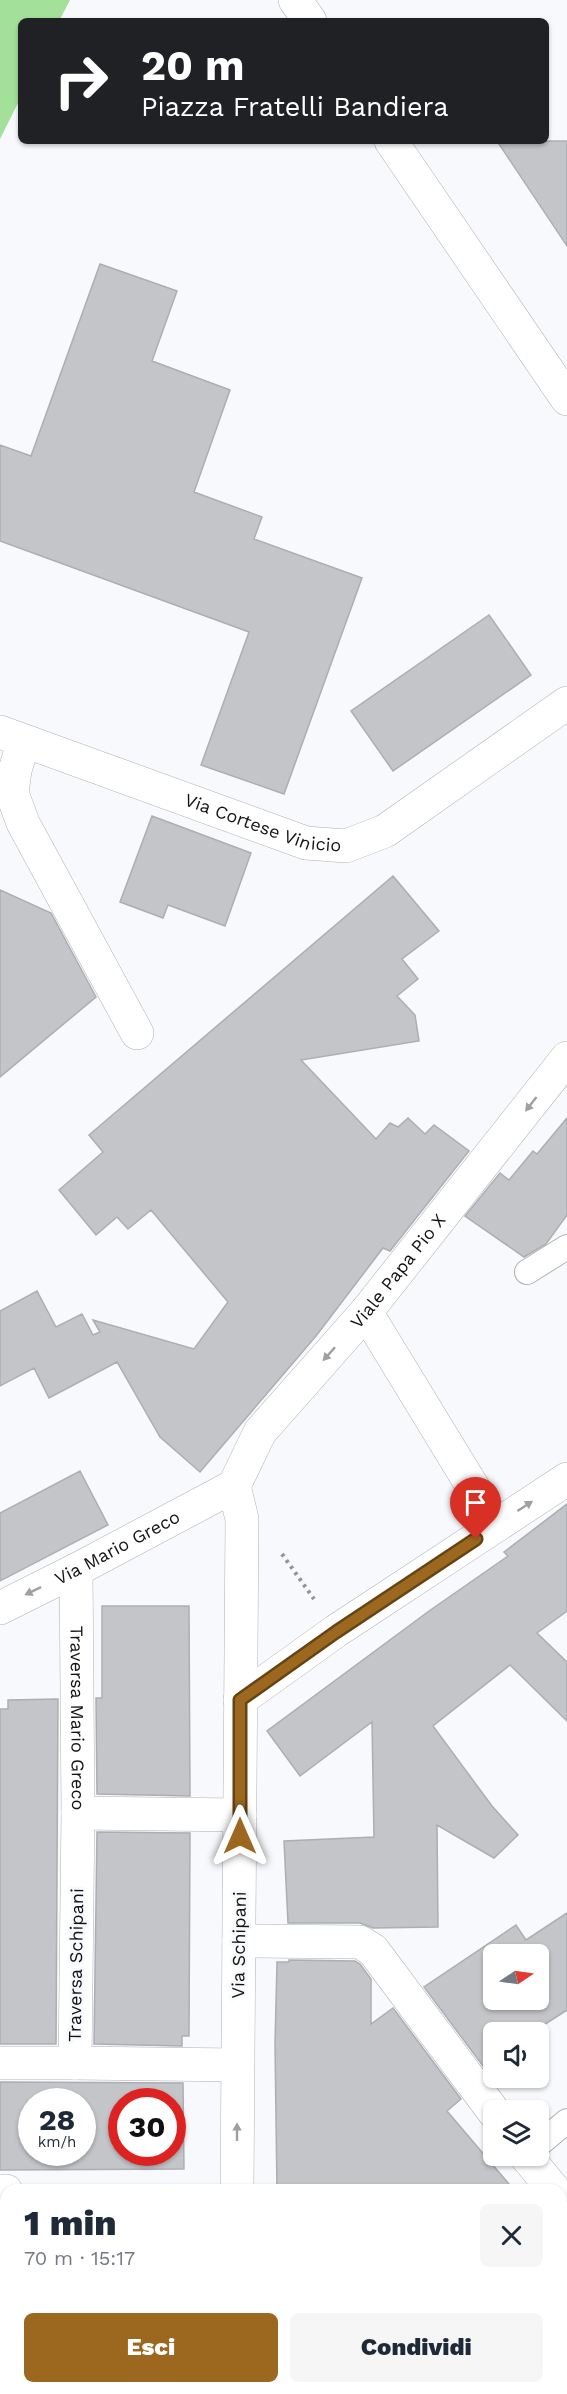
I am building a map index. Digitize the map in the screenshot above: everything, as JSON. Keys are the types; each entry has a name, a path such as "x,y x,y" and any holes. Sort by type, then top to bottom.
{"street":[{"path":"295,0 308,18"},
{"path":"393,144 567,399"},
{"name":"Via Cortese Vinicio","path":"12,736 306,843 346,846 385,831 567,703"},
{"path":"12,736 15,770 12,793 23,823 137,1033"},
{"name":"Viale Papa Pio X","path":"234,1486 260,1432 366,1312 567,1058"},
{"path":"366,1312 496,1525"},
{"path":"240,1700 336,1632 567,1479"},
{"name":"Via Mario Greco","path":"0,1608 234,1486"},
{"name":"Via Schipani","path":"234,1486 242,1519 237,2184"},
{"name":"Traversa Mario Greco","path":"76,1570 78,1813 240,1815"},
{"name":"Traversa Schipani","path":"78,1813 75,2063 237,2065"},
{"path":"239,1941 360,1942 373,1950 485,2100"},
{"path":"0,2063 75,2063"},
{"path":"535,2166 550,2184"}],"lane":[{"path":"527,1272 567,1247"},
{"path":"549,2136 567,2121"}],"path":[{"path":"282,1554 336,1632"}],"green space":[{"path":"0,0 70,0 61,18 18,18 18,103 0,139"}],"building":[{"path":"549,141 567,141 567,246 499,144 549,144"},
{"path":"100,264 177,291 152,361 230,390 194,492 262,517 254,539 362,578 284,794 201,765 249,632 0,541 0,445 31,456"},
{"path":"489,615 531,675 393,771 351,711"},
{"path":"152,816 251,853 225,926 168,905 163,918 120,902"},
{"path":"393,876 439,931 402,959 418,979 397,996 415,1015 419,1041 301,1060 376,1139 390,1123 398,1127 408,1118 425,1134 434,1125 469,1151 390,1251 383,1248 316,1336 200,1472 160,1437 117,1362 49,1398 34,1368 0,1386 0,1311 37,1291 56,1327 82,1314 93,1335 100,1332 93,1320 194,1349 228,1302 151,1210 128,1229 117,1217 96,1235 59,1190 103,1152 89,1135"},
{"path":"0,890 51,913 96,997 0,1077"},
{"path":"567,1118 567,1215 546,1244 524,1257 465,1216 500,1173 509,1180 533,1151 537,1154"},
{"path":"80,1471 108,1525 0,1581 0,1513"},
{"path":"567,1504 567,1611 537,1633 567,1662 567,1721 510,1665 433,1726 492,1806 518,1835 494,1858 437,1825 438,1927 373,1928 360,1923 288,1923 284,1841 374,1837 372,1722 300,1776 267,1731 429,1611 508,1556 504,1552"},
{"path":"102,1606 189,1606 190,1796 97,1794 96,1698 102,1698"},
{"path":"58,1699 56,2044 0,2044 0,1709 8,1709 8,1700"},
{"path":"97,1832 190,1833 189,2036 182,2036 182,2046 94,2044"},
{"path":"567,1913 567,2010 548,2022 483,2022 483,2066 424,1987 483,1947 483,2010 549,2010 549,1944 488,1944 516,1925 526,1940"},
{"path":"289,1960 355,1961 360,1964 371,1979 371,2024 393,2008 461,2099 447,2111 483,2153 483,2166 494,2166 509,2184 277,2184 275,2045 277,1962 289,1962"},
{"path":"0,2082 183,2083 183,2088 108,2088 108,2166 184,2166 184,2169 0,2170"}],"route":[{"path":"240,1836 240,1700 336,1632 476,1539"}]}
